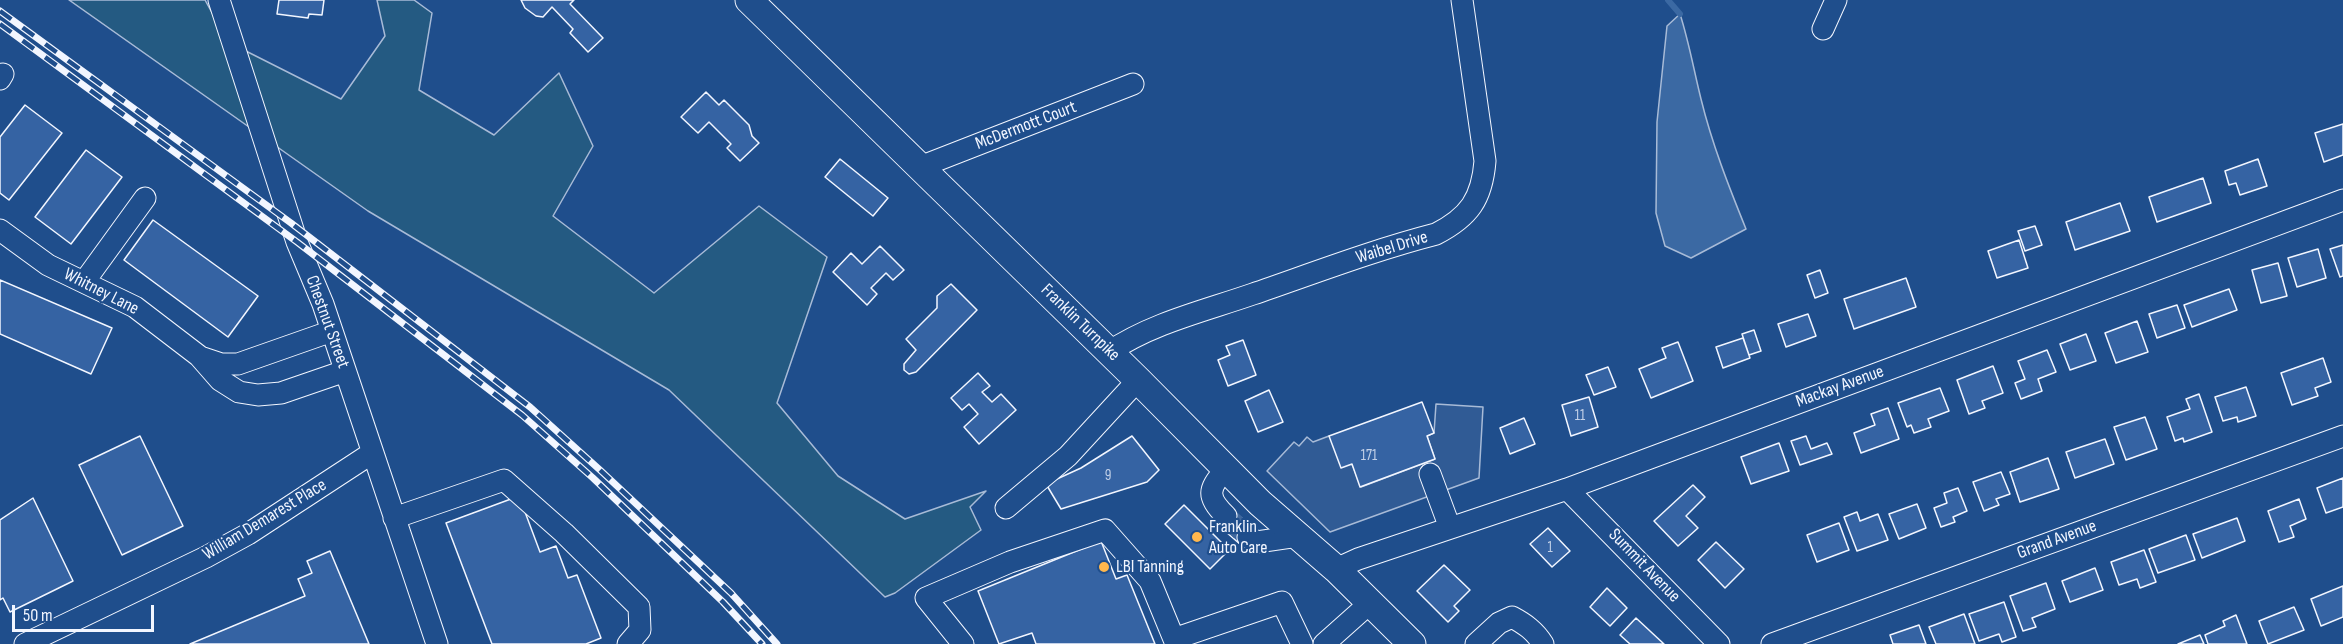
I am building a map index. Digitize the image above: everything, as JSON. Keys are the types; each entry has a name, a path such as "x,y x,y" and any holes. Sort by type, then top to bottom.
{"main road":[{"name":"Franklin Turnpike","path":"749,0 1138,380 1226,470 1336,568 1412,644"}],"street":[{"name":"Chestnut Street","path":"219,0 297,242 332,331 437,644"},
{"name":"Waibel Drive","path":"1109,352 1131,337 1172,322 1306,274 1436,234 1453,225 1468,212 1478,196 1484,179 1485,161 1462,0"},
{"path":"1824,29 1836,0"},
{"name":"McDermott Court","path":"920,167 1133,84"},
{"path":"84,282 145,198"},
{"name":"Mackay Avenue","path":"1336,568 1567,489 2343,200"},
{"name":"Whitney Lane","path":"0,230 48,265 135,306 199,356 220,380 239,392 258,395 281,393 345,371"},
{"name":"Whitney Lane","path":"199,356 221,364 238,363 332,331"},
{"path":"1006,508 1068,456 1138,380"},
{"name":"Grand Avenue","path":"1772,644 2343,436"},
{"name":"William Demarest Place","path":"25,644 248,534 372,453"},
{"path":"1226,470 1211,488 1215,506 1226,516"},
{"path":"1430,474 1450,528"},
{"path":"394,518 504,480 564,533 639,607 640,630 627,644"},
{"name":"Summit Avenue","path":"1567,489 1719,644"},
{"path":"963,644 926,598 1010,562 1105,530 1150,581 1175,642 1282,602 1302,644"},
{"path":"1248,537 1257,542 1298,536"},
{"path":"1324,644 1370,603"},
{"path":"1476,644 1499,623 1512,617 1524,623 1538,635 1543,644"}],"shaded area":[{"path":"69,0 205,0 228,42 341,99 385,36 377,0 414,0 432,13 419,90 494,135 559,73 593,146 553,216 654,293 759,206 827,257 777,403 838,476 905,519 986,491 970,507 981,530 895,593 885,597 669,390 368,211"},
{"path":"1680,14 1710,132 1746,229 1691,258 1665,246 1656,213 1657,122 1667,26"},
{"path":"1436,404 1483,407 1479,478 1330,532 1267,471 1294,442 1299,446 1307,437 1313,442 1329,436 1352,464 1361,487 1435,459 1427,436 1434,433"}],"building":[{"path":"279,0 324,0 322,15 309,14 308,18 277,14"},
{"path":"521,0 574,0 570,4 603,38 588,52 570,33 573,29 552,7 543,17 536,16 525,8"},
{"path":"706,92 719,105 724,100 749,125 752,136 759,143 740,161 727,148 731,144 709,122 698,133 681,117"},
{"path":"25,105 62,133 9,200 0,193 0,137"},
{"path":"2343,124 2343,155 2324,162 2315,133"},
{"path":"86,150 122,177 71,244 35,217"},
{"path":"840,159 888,198 873,216 825,177"},
{"path":"2258,159 2267,186 2240,195 2236,183 2229,185 2225,171"},
{"path":"2203,178 2211,203 2157,222 2149,197"},
{"path":"2120,203 2130,231 2075,250 2066,222"},
{"path":"153,220 258,296 228,337 124,260"},
{"path":"2035,226 2042,245 2025,251 2018,231"},
{"path":"2019,240 2028,268 1997,278 1988,251"},
{"path":"2343,245 2343,276 2340,277 2330,249"},
{"path":"880,246 904,270 893,280 886,273 871,288 877,294 867,305 833,272 851,253 862,264"},
{"path":"2318,249 2326,278 2297,287 2288,258"},
{"path":"2278,263 2287,296 2261,303 2252,270"},
{"path":"1820,270 1828,293 1815,298 1807,275"},
{"path":"1906,278 1916,307 1854,329 1844,299"},
{"path":"0,280 112,328 91,374 0,334"},
{"path":"951,284 977,310 916,372 909,374 904,370 904,364 916,350 906,339 937,308 937,296"},
{"path":"2229,289 2237,310 2192,327 2184,305"},
{"path":"2177,305 2185,328 2157,338 2149,314"},
{"path":"1808,314 1816,336 1786,347 1778,324"},
{"path":"2137,321 2148,352 2116,363 2105,333"},
{"path":"1754,330 1761,351 1749,355 1742,334"},
{"path":"2086,334 2096,361 2070,370 2060,344"},
{"path":"1743,338 1750,358 1723,368 1716,347"},
{"path":"1243,340 1256,375 1228,386 1218,360 1230,355 1226,346"},
{"path":"1678,342 1693,381 1651,398 1639,369 1666,358 1662,348"},
{"path":"2047,350 2056,372 2038,379 2042,391 2021,399 2015,383 2025,379 2018,361"},
{"path":"2323,358 2331,382 2315,388 2318,396 2292,405 2281,373"},
{"path":"1993,366 2003,393 1982,401 1985,408 1969,414 1957,380"},
{"path":"1608,367 1616,387 1594,395 1586,375"},
{"path":"978,373 990,386 982,392 992,402 1001,394 1016,410 979,444 964,427 978,414 969,404 962,410 951,398"},
{"path":"2246,387 2256,416 2238,422 2237,417 2223,421 2215,397"},
{"path":"1940,388 1949,411 1928,419 1931,427 1914,433 1911,425 1907,427 1898,403"},
{"path":"1269,390 1283,422 1258,432 1245,401"},
{"path":"2199,394 2212,432 2184,442 2183,438 2175,441 2167,417 2190,409 2186,399"},
{"path":"1589,397 1598,427 1571,436 1562,405"},
{"path":"1422,402 1434,433 1427,436 1435,459 1360,487 1352,464 1341,468 1329,436"},
{"path":"1888,408 1899,439 1861,453 1854,433 1875,425 1871,414"},
{"path":"2145,417 2157,449 2126,460 2114,427"},
{"path":"1524,418 1535,444 1510,454 1500,428"},
{"path":"140,436 183,526 122,555 79,465"},
{"path":"1132,436 1159,470 1147,482 1061,509 1046,484 1081,468"},
{"path":"1806,436 1811,449 1827,443 1832,454 1800,465 1791,441"},
{"path":"2105,439 2114,464 2075,478 2066,452"},
{"path":"1779,443 1789,471 1751,484 1741,457"},
{"path":"2048,458 2059,489 2020,502 2010,472"},
{"path":"2001,472 2010,494 1996,499 1999,505 1984,511 1973,482"},
{"path":"2343,478 2343,507 2326,513 2317,488"},
{"path":"1693,485 1705,497 1686,516 1698,528 1678,546 1654,521"},
{"path":"1958,488 1967,511 1953,517 1955,522 1941,527 1934,508 1947,503 1944,493"},
{"path":"519,496 540,552 556,546 568,578 577,575 601,638 586,644 492,644 446,523"},
{"path":"33,498 73,581 10,612 3,598 0,600 0,520"},
{"path":"2299,499 2306,519 2290,526 2294,537 2279,542 2268,511"},
{"path":"1917,504 1926,528 1899,539 1889,514"},
{"name":"Franklin Auto Care","path":"1184,505 1229,550 1210,569 1165,524"},
{"path":"1232,510 1255,529 1241,545 1218,525"},
{"path":"1857,512 1860,521 1878,514 1888,540 1857,551 1844,517"},
{"path":"2237,518 2245,541 2202,558 2193,534"},
{"path":"1839,523 1849,550 1817,562 1807,535"},
{"path":"1548,528 1570,551 1552,567 1530,544"},
{"path":"2186,535 2195,560 2158,573 2149,549"},
{"path":"1101,541 1116,579 1127,575 1155,644 1036,644 1032,633 999,644 978,591"},
{"path":"1716,542 1744,569 1725,588 1698,560"},
{"path":"2144,550 2156,582 2140,588 2137,579 2119,585 2111,562"},
{"path":"330,551 369,644 190,644 305,596 298,579 312,573 307,561"},
{"path":"1444,565 1470,590 1454,606 1459,611 1448,622 1417,591"},
{"path":"2095,568 2103,590 2070,602 2062,581"},
{"path":"2046,583 2055,609 2032,618 2036,627 2023,631 2010,596"},
{"path":"2343,586 2343,617 2321,626 2311,599"},
{"path":"1607,588 1627,608 1610,626 1590,607"},
{"path":"2004,602 2016,637 2002,642 1999,634 1979,641 1969,614"},
{"path":"2294,607 2304,630 2268,644 2259,621"},
{"path":"1964,614 1975,644 1936,644 1929,627"},
{"path":"2236,615 2247,644 2208,644 2205,635 2225,626 2223,621"},
{"path":"1636,618 1664,644 1630,644 1620,635"},
{"path":"1919,625 1926,644 1893,644 1890,635"},
{"path":"2200,635 2204,644 2178,644"}],"waterway":[{"path":"1668,0 1680,14"}],"tunnel":[{"path":"1226,516 1248,537"}],"railway":[{"path":"0,11 291,223 530,407 731,593 777,644"},
{"path":"0,24 297,242 522,415 593,478 723,602 762,644"}],"place":[{"name":"Franklin Auto Care","path":"1197,537"},
{"name":"LBI Tanning","path":"1104,567"}]}
